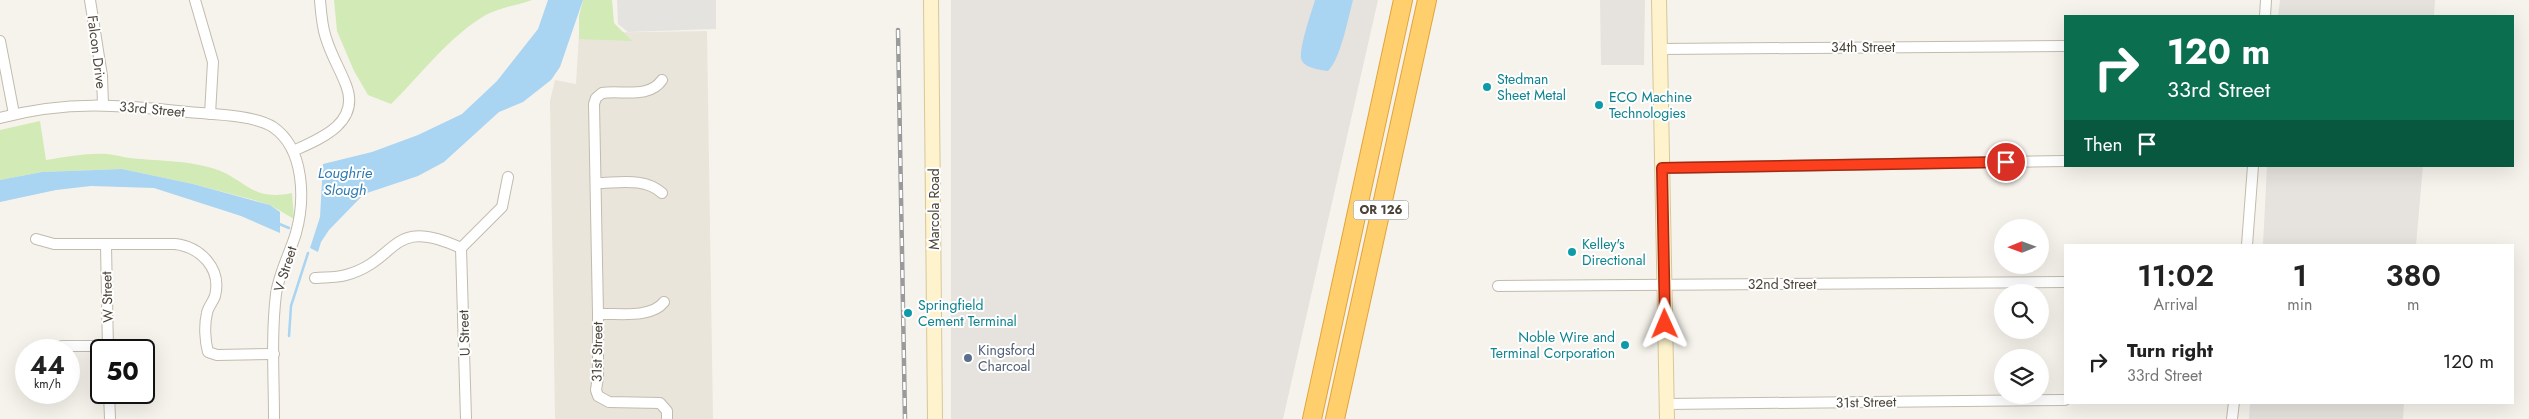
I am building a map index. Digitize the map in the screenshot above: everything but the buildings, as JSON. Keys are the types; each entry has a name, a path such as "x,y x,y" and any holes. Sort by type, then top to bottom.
{"highway":[{"name":"OR 126","path":"1312,419 1403,0"},
{"name":"OR 126","path":"1335,419 1427,0"}],"main road":[{"name":"Marcola Road","path":"931,0 935,419"},
{"path":"1659,0 1667,419"}],"street":[{"name":"Falcon Drive","path":"90,0 102,76 103,104"},
{"path":"195,0 213,62 210,114"},
{"path":"293,151 327,135 343,121 350,105 346,86 325,36 320,0"},
{"path":"2265,15 2266,0"},
{"path":"0,41 14,114"},
{"name":"34th Street","path":"1660,49 2064,46"},
{"name":"31st Street","path":"662,80 658,86 647,92 608,92 596,98 594,104 598,314 598,377 596,390 598,396 609,402 660,403 667,411 667,419"},
{"name":"33rd Street","path":"0,118 75,104 103,104 210,114 260,122 273,127 293,151"},
{"name":"V Street","path":"274,419 276,292 300,217 299,172 293,151"},
{"path":"1662,168 2064,162"},
{"path":"2247,244 2253,167"},
{"path":"315,278 346,275 368,265 404,238 410,236 428,236 461,248 502,207 508,177"},
{"path":"596,183 641,182 650,184 662,193"},
{"path":"36,239 54,244 175,244 197,251 212,268 216,284 215,296 207,312 206,345 208,352 217,355 274,354"},
{"name":"W Street","path":"106,245 108,339"},
{"name":"U Street","path":"461,248 466,419"},
{"name":"32nd Street","path":"1498,286 2064,282"},
{"name":"31st Street","path":"598,314 646,312 654,310 664,302"},
{"name":"31st Street","path":"1666,404 2064,400"},
{"path":"110,404 110,419"},
{"path":"2232,419 2234,404"}],"shaded area":[{"path":"617,0 716,0 716,29 628,32 618,24"},
{"path":"951,0 1378,0 1283,419 951,419"},
{"path":"1600,0 1645,0 1644,65 1601,65"},
{"path":"2280,0 2435,0 2434,15 2278,15"},
{"path":"707,31 713,419 555,419 550,101 555,80 576,84 579,33"},
{"path":"2267,167 2423,167 2416,244 2263,244"},
{"path":"2250,404 2404,404 2403,419 2249,419"}],"green space":[{"path":"334,0 532,0 493,12 468,27 445,47 391,104 368,95 354,71 337,31"},
{"path":"583,0 612,0 614,23 632,41 579,39 579,16"},
{"path":"40,121 46,160 107,154 194,164 212,168 233,177 257,192 278,195 292,193 294,219 270,205 254,200 193,184 122,169 42,172 0,180 0,130"}],"water":[{"name":"Loughrie Slough","path":"548,0 583,0 560,67 551,80 523,102 499,112 444,162 418,176 364,194 329,230 321,242 318,252 310,248 320,217 323,164 372,152 418,135 462,114 497,81 538,29"},
{"path":"1315,0 1353,0 1337,57 1328,71 1307,65 1302,61 1301,56 1303,41"},
{"name":"Loughrie Slough","path":"122,169 193,184 270,205 280,212 280,233 241,216 154,188 91,186 56,190 0,202 0,180 42,172"}],"waterway":[{"path":"277,223 289,228"},
{"path":"289,336 291,306 308,253"}],"railway":[{"path":"898,30 905,419"}],"place":[{"name":"Stedman Sheet Metal","path":"1487,87"},
{"name":"ECO Machine Technologies","path":"1599,105"},
{"name":"Kelley's Directional","path":"1572,252"},
{"name":"Springfield Cement Terminal","path":"908,313"},
{"name":"Noble Wire and Terminal Corporation","path":"1625,345"},
{"name":"Kingsford Charcoal","path":"968,358"}],"route":[{"path":"1665,324 1662,168 2006,162"}]}
